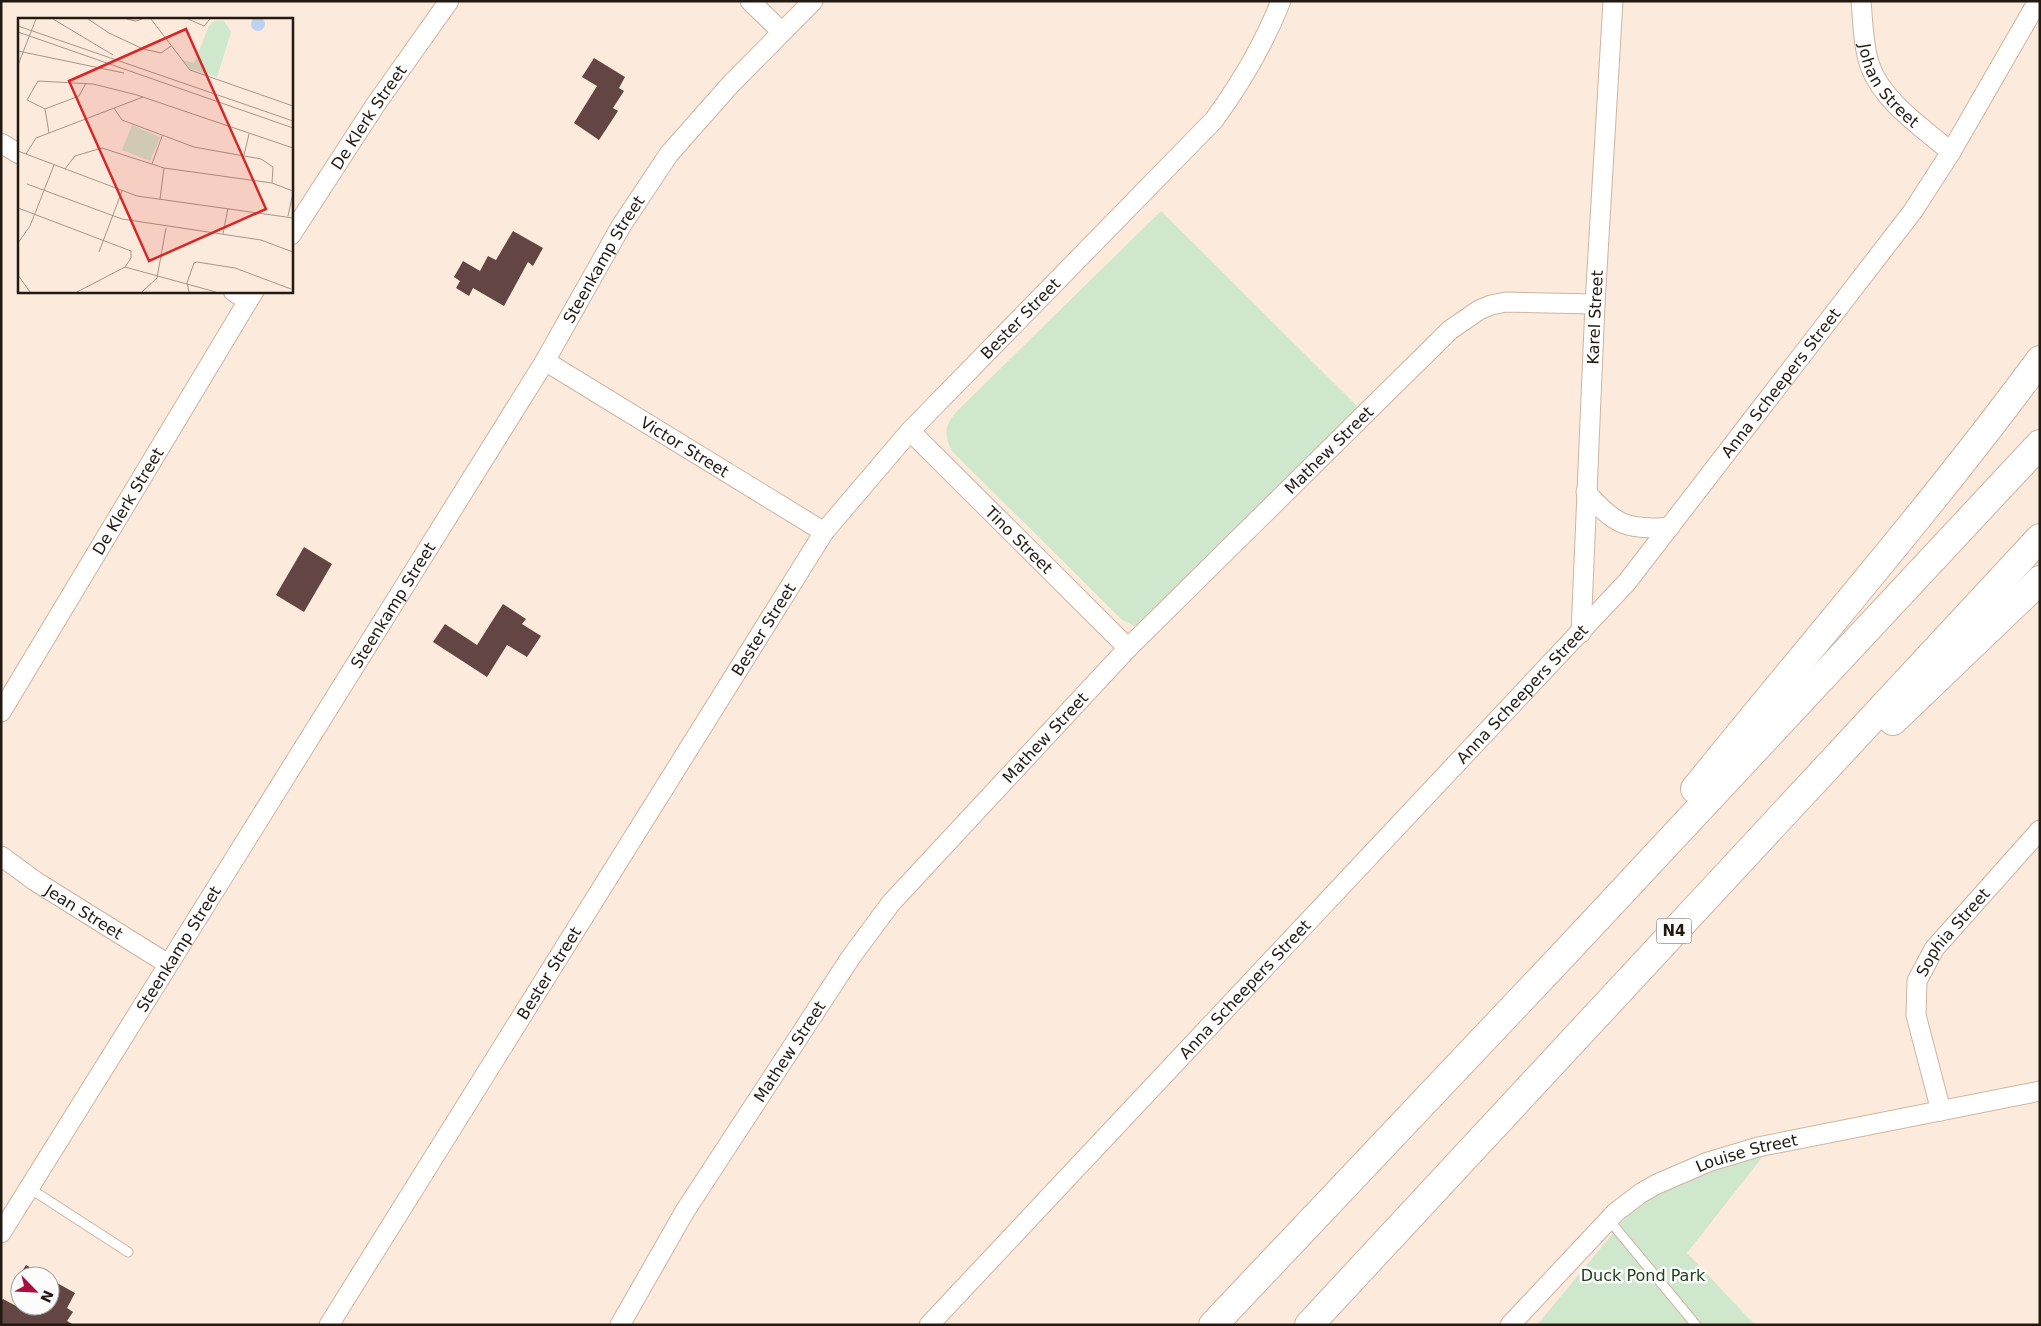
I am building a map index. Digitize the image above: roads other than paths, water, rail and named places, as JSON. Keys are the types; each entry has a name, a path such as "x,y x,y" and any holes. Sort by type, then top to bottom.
{"highway":[{"path":"1565,953 1780,684 1914,523 1994,422 2040,360"},
{"path":"1213,1325 1565,953 2040,444"},
{"name":"N4","path":"1309,1325 2040,538"},
{"path":"1604,1006 1979,637 2040,580"}],"street":[{"name":"De Klerk Street","path":"292,233 376,104 449,1"},
{"path":"750,1 782,32"},
{"name":"Steenkamp Street","path":"1,1233 545,361 621,226 670,154 730,85 813,1"},
{"name":"Bester Street","path":"329,1325 824,532 910,432 1214,120 1234,93 1266,37 1281,1"},
{"name":"Karel Street","path":"1581,633 1595,304 1613,1"},
{"name":"Johan Street","path":"1861,1 1870,65 1880,86 1899,106 1951,152"},
{"name":"Anna Scheepers Street","path":"928,1325 1581,633 1626,582 1670,528 1913,211 1951,152 2038,1"},
{"path":"1,143 18,153"},
{"name":"De Klerk Street","path":"1,712 245,294"},
{"name":"Mathew Street","path":"620,1325 685,1211 845,966 890,903 1128,648 1450,330 1466,318 1491,305 1506,302 1595,304"},
{"name":"Victor Street","path":"545,361 824,532"},
{"name":"Tino Street","path":"910,432 1128,648"},
{"path":"1586,492 1603,512 1625,525 1650,529 1670,528"},
{"name":"Sophia Street","path":"1941,1111 1916,1015 1917,981 1934,948 2040,830"},
{"name":"Jean Street","path":"1,856 35,881 168,964"},
{"name":"Louise Street","path":"1510,1325 1609,1220 1641,1193 1708,1162 1758,1147 2040,1091"}],"lane":[{"path":"30,1188 128,1252"},
{"path":"1609,1220 1696,1325"}],"park label":[{"name":"Duck Pond Park","path":"1643,1275"}]}
